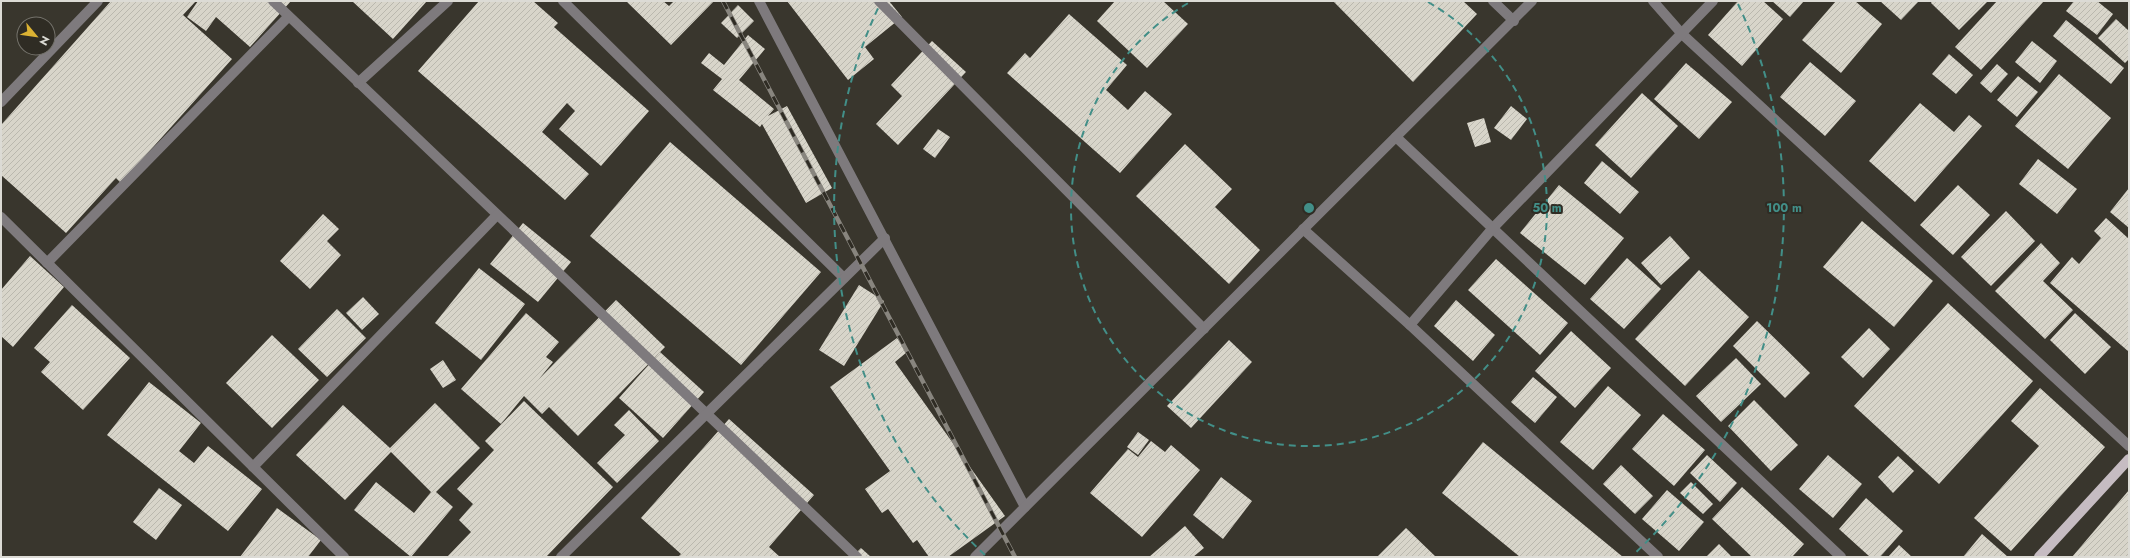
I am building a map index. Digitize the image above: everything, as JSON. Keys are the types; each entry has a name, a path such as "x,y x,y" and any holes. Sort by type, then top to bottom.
{"main road":[{"path":"2039,557 2129,459"}],"street":[{"path":"1,102 98,1"},
{"path":"273,1 288,17 857,557"},
{"path":"358,83 448,1"},
{"path":"563,1 844,278"},
{"path":"759,1 885,238 1025,507"},
{"path":"880,1 1204,329"},
{"path":"1493,1 1514,21"},
{"path":"975,557 1396,136 1514,21 1532,1"},
{"path":"1653,1 1682,34 2129,446"},
{"path":"1410,325 1492,229 1713,1"},
{"path":"47,263 288,17"},
{"path":"1396,136 1492,229 1841,557"},
{"path":"253,467 498,215"},
{"path":"1,218 344,557"},
{"path":"1303,229 1410,325 1658,557"},
{"path":"561,557 885,238"}],"building":[{"path":"111,1 196,1 183,15 232,59 121,183 116,178 66,233 1,175 1,125"},
{"path":"198,1 291,1 250,47 216,17 206,31 187,17"},
{"path":"352,1 427,1 393,39"},
{"path":"479,1 533,1 558,23 554,27 649,111 601,166 559,129 575,111 567,103 542,132 589,174 565,200 418,71"},
{"path":"626,1 663,1 669,6 674,1 714,1 671,45"},
{"path":"787,1 889,1 902,17 865,47 874,59 848,80"},
{"path":"1115,1 1163,1 1188,24 1147,68 1097,21"},
{"path":"1333,1 1463,1 1477,14 1413,82"},
{"path":"1738,1 1763,1 1783,19 1742,66 1708,35"},
{"path":"1772,1 1804,1 1790,17"},
{"path":"1836,1 1855,1 1882,24 1841,73 1802,40"},
{"path":"1880,1 1919,1 1901,20"},
{"path":"1932,1 1988,1 1959,30 1931,3"},
{"path":"1997,1 2044,1 1981,70 1955,47"},
{"path":"2074,1 2097,1 2113,14 2097,35 2066,11"},
{"path":"738,5 754,21 737,38 721,23"},
{"path":"1069,14 1127,65 1106,90 1128,110 1145,91 1172,114 1120,173 1007,73 1025,53 1030,58"},
{"path":"2116,19 2129,31 2129,59 2125,63 2098,38"},
{"path":"2066,20 2124,68 2111,84 2053,36"},
{"path":"748,35 765,49 739,80 774,109 768,116 787,106 832,188 806,203 762,124 760,127 713,90 722,79 701,63 709,53 724,65"},
{"path":"932,41 966,72 898,145 876,124 902,96 891,85"},
{"path":"2032,41 2057,61 2040,83 2015,62"},
{"path":"1949,54 1973,75 1956,94 1932,74"},
{"path":"1810,62 1856,101 1825,136 1780,97"},
{"path":"1686,63 1732,102 1699,139 1654,99"},
{"path":"1997,64 2008,74 1991,93 1980,83"},
{"path":"2059,74 2111,118 2068,169 2015,126"},
{"path":"2018,76 2038,92 2017,117 1997,100"},
{"path":"1642,93 1678,126 1631,178 1595,145"},
{"path":"1920,103 1954,132 1969,115 1982,126 1915,202 1869,161"},
{"path":"1511,106 1527,119 1511,140 1494,128"},
{"path":"1484,118 1491,142 1475,147 1467,123"},
{"path":"938,129 950,137 935,158 923,149"},
{"path":"670,142 821,272 741,365 590,236"},
{"path":"1185,144 1232,189 1215,207 1260,250 1229,284 1136,196"},
{"path":"2038,159 2077,189 2057,214 2019,184"},
{"path":"1602,161 1639,192 1620,214 1584,183"},
{"path":"1559,185 1624,238 1585,285 1520,233"},
{"path":"1958,185 1990,215 1953,255 1920,225"},
{"path":"2129,188 2129,228 2110,212"},
{"path":"2006,211 2035,241 1991,286 1961,257"},
{"path":"323,214 339,229 327,241 341,255 310,289 280,261"},
{"path":"2106,218 2129,239 2129,352 2050,283 2072,257 2079,264 2101,238 2094,231"},
{"path":"1862,221 1933,281 1894,327 1823,267"},
{"path":"523,223 571,262 538,302 490,264"},
{"path":"1670,236 1690,258 1661,285 1641,263"},
{"path":"2041,243 2060,263 2043,281 2073,310 2045,339 1995,291"},
{"path":"30,256 64,287 13,347 1,336 1,290"},
{"path":"1627,258 1661,289 1624,329 1590,299"},
{"path":"1496,259 1568,323 1540,355 1468,290"},
{"path":"479,268 525,304 481,360 435,323"},
{"path":"1699,270 1749,317 1685,386 1635,339"},
{"path":"859,285 884,301 844,366 819,350"},
{"path":"363,297 379,314 362,330 346,313"},
{"path":"616,300 665,347 578,436 549,407 542,414 524,396 501,424 461,389 526,313 559,342 546,357 553,362 539,379"},
{"path":"1456,300 1495,335 1473,361 1434,326"},
{"path":"1948,303 2033,381 1939,484 1854,406"},
{"path":"72,305 130,358 83,410 41,372 50,362 34,348"},
{"path":"337,309 366,338 327,377 298,349"},
{"path":"2075,313 2111,347 2085,374 2050,340"},
{"path":"1757,321 1810,373 1785,398 1733,346"},
{"path":"1869,328 1890,349 1863,378 1841,357"},
{"path":"1571,331 1611,368 1575,408 1535,371"},
{"path":"272,335 319,380 272,428 226,383"},
{"path":"897,338 907,352 895,362 1005,516 948,557 929,557 917,540 913,543 888,509 882,513 865,489 890,471 830,387"},
{"path":"1229,340 1252,362 1191,428 1167,406"},
{"path":"660,352 704,392 663,438 619,398"},
{"path":"1736,358 1761,384 1721,422 1696,396"},
{"path":"443,360 456,380 443,388 430,369"},
{"path":"1533,377 1557,397 1535,423 1511,402"},
{"path":"149,382 201,423 179,451 194,463 208,446 262,489 228,531 107,435"},
{"path":"1608,386 1641,415 1593,470 1560,442"},
{"path":"2040,388 2105,447 2011,551 1974,518 2039,446 2011,421"},
{"path":"1754,400 1798,445 1771,471 1728,426"},
{"path":"524,401 613,487 546,557 447,557 471,532 459,520 473,504 457,489 494,450 485,441"},
{"path":"435,403 480,448 436,492 453,507 411,557 354,510 376,482 414,513 431,492 391,452 345,500 296,455 343,405 390,448"},
{"path":"629,410 659,441 617,483 597,463 625,435 614,425"},
{"path":"1663,414 1705,450 1674,486 1632,449"},
{"path":"729,419 814,495 769,547 780,557 678,557 681,554 641,518"},
{"path":"1138,432 1149,440 1138,455 1127,447"},
{"path":"1151,441 1165,452 1171,445 1200,470 1142,537 1090,493 1128,449 1138,457"},
{"path":"1483,442 1623,557 1520,557 1442,493"},
{"path":"1707,455 1737,483 1720,502 1690,473"},
{"path":"1828,455 1862,484 1833,518 1799,489"},
{"path":"1898,456 1914,471 1893,493 1878,477"},
{"path":"1621,465 1653,496 1635,514 1603,484"},
{"path":"1221,477 1252,501 1223,539 1193,515"},
{"path":"1691,482 1713,504 1703,514 1680,493"},
{"path":"1742,487 1804,544 1792,557 1752,557 1712,519"},
{"path":"159,488 182,505 156,540 133,522"},
{"path":"1667,490 1704,522 1679,551 1642,519"},
{"path":"2129,490 2129,557 2072,557"},
{"path":"1866,498 1903,531 1880,557 1870,557 1839,529"},
{"path":"277,508 321,540 308,557 240,557"},
{"path":"1185,526 1204,548 1193,557 1149,557"},
{"path":"1406,528 1436,557 1377,557"},
{"path":"1982,534 2008,557 1963,557"},
{"path":"1719,544 1732,557 1706,557"},
{"path":"1899,545 1912,557 1888,557"},
{"path":"861,548 871,557 852,557"}],"railway":[{"path":"723,1 1015,557"}]}
